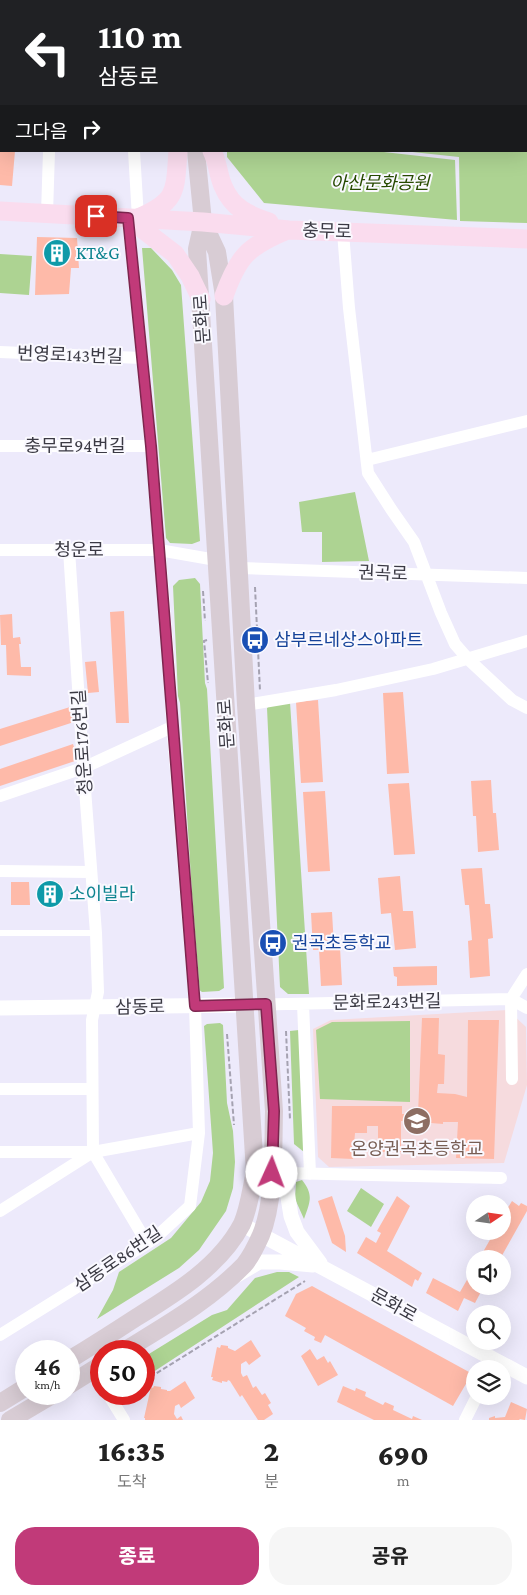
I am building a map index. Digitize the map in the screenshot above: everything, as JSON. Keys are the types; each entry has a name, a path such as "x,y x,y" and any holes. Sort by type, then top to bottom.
{"main road":[{"path":"133,218 156,210 168,201 176,184 178,152"},
{"name":"문화로","path":"80,1353 177,1292 228,1246 247,1211 254,1172 197,249 203,222 196,152"},
{"path":"212,152 217,161 223,186 236,206 247,214 289,230"},
{"name":"충무로","path":"0,211 203,222 289,230 527,238"},
{"path":"133,218 175,254 190,276 200,299"},
{"name":"문화로","path":"142,1340 196,1307 245,1264 261,1234 269,1201 273,1147 274,1111 246,705 224,296 217,252 203,222"},
{"path":"224,296 232,274 241,259 264,240 289,230"},
{"path":"0,1403 15,1394"},
{"path":"10,1420 35,1405"}],"street":[{"path":"47,214 49,152"},
{"path":"134,152 133,218 141,358 151,446 195,1006"},
{"path":"343,232 349,308 368,473 414,542 440,613 455,644 468,659 512,700 527,708"},
{"name":"번영로143번길","path":"0,352 141,358"},
{"path":"367,460 527,421"},
{"name":"충무로94번길","path":"0,446 151,446"},
{"name":"청운로","path":"0,550 159,550 216,560"},
{"name":"청운로176번길","path":"69,550 96,933 98,992 95,1007"},
{"name":"권곡로","path":"240,568 527,578"},
{"name":"문화로","path":"246,705 336,690 433,669 527,642"},
{"path":"0,796 83,768 172,727"},
{"path":"0,871 91,872"},
{"path":"512,1079 511,999 527,974"},
{"path":"511,999 527,1008"},
{"name":"문화로243번길","path":"245,1005 511,999"},
{"path":"303,1004 310,1174"},
{"name":"삼동로","path":"0,1008 245,1005"},
{"name":"삼동로86번길","path":"0,1335 154,1239 190,1206 199,1133 195,1006"},
{"name":"삼동로","path":"93,1152 92,1020 95,1007"},
{"path":"0,1089 92,1089"},
{"path":"0,1152 93,1152 199,1133"},
{"path":"273,1147 284,1173 297,1232 322,1266"},
{"path":"0,1211 93,1152"},
{"path":"93,1152 146,1243"},
{"path":"284,1173 501,1178"},
{"name":"문화로","path":"241,1224 322,1266 485,1360"},
{"path":"222,1284 259,1262 322,1266"},
{"name":"문화로","path":"511,1371 527,1377"},
{"path":"115,1405 124,1420"},
{"path":"465,1420 473,1405"}],"lane":[{"path":"0,933 96,933"}],"path":[{"path":"254,585 260,691"},
{"path":"203,591 206,624"},
{"path":"206,632 207,640 204,641 208,683"},
{"path":"286,1031 290,1120"},
{"path":"227,1034 234,1125"},
{"path":"155,1374 305,1281"}],"shaded area":[{"name":"온양권곡초등학교","path":"508,1010 526,1027 527,1085 504,1163 329,1167 318,1157 313,1029 331,1020"}],"green space":[{"name":"아산문화공원","path":"227,152 384,152 455,160 457,220 264,203 227,157"},
{"path":"412,152 527,152 527,223 460,221 459,157"},
{"path":"142,248 151,248 172,270 181,285 200,541 192,544 170,543 166,538"},
{"path":"0,254 32,256 29,295 0,293"},
{"path":"355,492 369,561 322,562 322,532 302,532 299,502"},
{"path":"195,578 200,584 224,988 219,991 202,992 198,989 180,703 178,696 173,586 179,580"},
{"path":"290,702 309,994 288,994 280,987 267,708 271,704"},
{"path":"410,1021 410,1102 320,1099 316,1030 332,1022"},
{"path":"220,1023 223,1025 227,1103 233,1131 235,1162 233,1188 226,1211 199,1250 179,1268 97,1319 113,1290 119,1272 171,1238 201,1202 210,1181 213,1153 204,1026"},
{"path":"299,1030 304,1152 294,1144 290,1031"},
{"path":"302,1180 306,1185 310,1199 304,1219 295,1199 296,1182"},
{"path":"361,1188 384,1204 371,1227 347,1211"},
{"path":"277,1272 289,1272 299,1277 155,1371 155,1350 212,1315 227,1310 255,1278"}],"building":[{"path":"0,152 15,152 12,186 0,185"},
{"name":"KT&G","path":"37,237 77,238 79,268 71,268 69,294 35,295"},
{"path":"124,611 129,723 116,723 110,612"},
{"path":"12,614 13,638 20,637 21,667 31,667 31,676 7,675 6,645 1,645 0,615"},
{"path":"96,661 99,692 88,693 85,662"},
{"path":"403,692 409,773 387,774 383,693"},
{"path":"318,700 323,782 301,783 296,702"},
{"path":"70,707 74,722 0,746 0,729"},
{"path":"73,744 78,760 0,786 0,769"},
{"path":"491,780 493,813 496,813 499,850 478,852 476,816 473,816 471,781"},
{"path":"409,783 415,854 394,855 388,784"},
{"path":"325,791 330,871 308,872 303,792"},
{"path":"482,868 485,904 490,904 493,938 488,939 490,976 470,978 468,941 472,940 469,905 465,905 461,869"},
{"path":"400,876 403,911 413,911 416,948 395,950 391,913 381,914 378,878"},
{"name":"소이빌라","path":"11,882 29,882 30,905 11,905"},
{"name":"소이빌라","path":"59,882 59,906 41,906 41,883"},
{"path":"332,912 334,947 340,947 342,985 321,986 319,950 313,950 311,913"},
{"path":"437,966 437,985 397,986 397,977 394,976 393,967"},
{"path":"422,1018 439,1018 438,1054 445,1055 444,1084 438,1084 437,1093 467,1097 468,1020 499,1020 494,1159 456,1158 458,1122 443,1122 443,1124 401,1121 401,1152 378,1152 378,1126 367,1126 367,1133 355,1133 353,1159 331,1158 332,1106 402,1106 402,1114 418,1114"},
{"path":"332,1196 345,1236 346,1252 332,1243 318,1201"},
{"path":"397,1196 410,1206 387,1251 422,1273 418,1281 415,1279 412,1287 357,1253 366,1237 376,1243 381,1233 377,1231"},
{"path":"512,1201 519,1206 521,1203 527,1206 527,1211 511,1239"},
{"path":"490,1240 511,1240 505,1250 484,1250"},
{"path":"433,1278 460,1292 466,1282 466,1295 479,1295 475,1303 464,1298 458,1311 426,1293"},
{"path":"312,1286 466,1370 466,1384 453,1406 325,1335 321,1343 314,1340 315,1337 304,1331 306,1328 285,1316 296,1294"},
{"path":"251,1340 261,1356 249,1365 246,1361 241,1364 241,1373 243,1377 247,1375 253,1388 256,1386 262,1395 265,1393 271,1403 268,1405 273,1414 264,1420 258,1420 242,1395 240,1397 230,1381 222,1381 222,1383 212,1380 213,1377 211,1377 217,1347 220,1348 221,1345 228,1346 228,1348 235,1351"},
{"path":"310,1349 317,1360 324,1356 328,1363 330,1361 338,1375 318,1386 301,1356"},
{"path":"185,1381 195,1398 181,1408 179,1404 175,1406 174,1414 177,1419 181,1416 183,1420 145,1420 147,1405 155,1405 155,1386 170,1391"},
{"path":"343,1386 355,1391 356,1388 366,1392 365,1396 383,1405 385,1402 394,1406 393,1410 412,1419 413,1416 422,1420 374,1420 337,1402"},
{"path":"511,1402 527,1409 525,1420 489,1420 489,1418 495,1416 495,1418 505,1417"}],"place":[{"name":"KT&G","path":"57,253"},
{"name":"삼부르네상스아파트","path":"255,640"},
{"name":"소이빌라","path":"50,894"},
{"name":"권곡초등학교","path":"273,943"},
{"name":"온양권곡초등학교","path":"417,1121"}],"route":[{"path":"96,216 128,218 151,446 195,1006 266,1004 274,1111 272,1173"}]}
